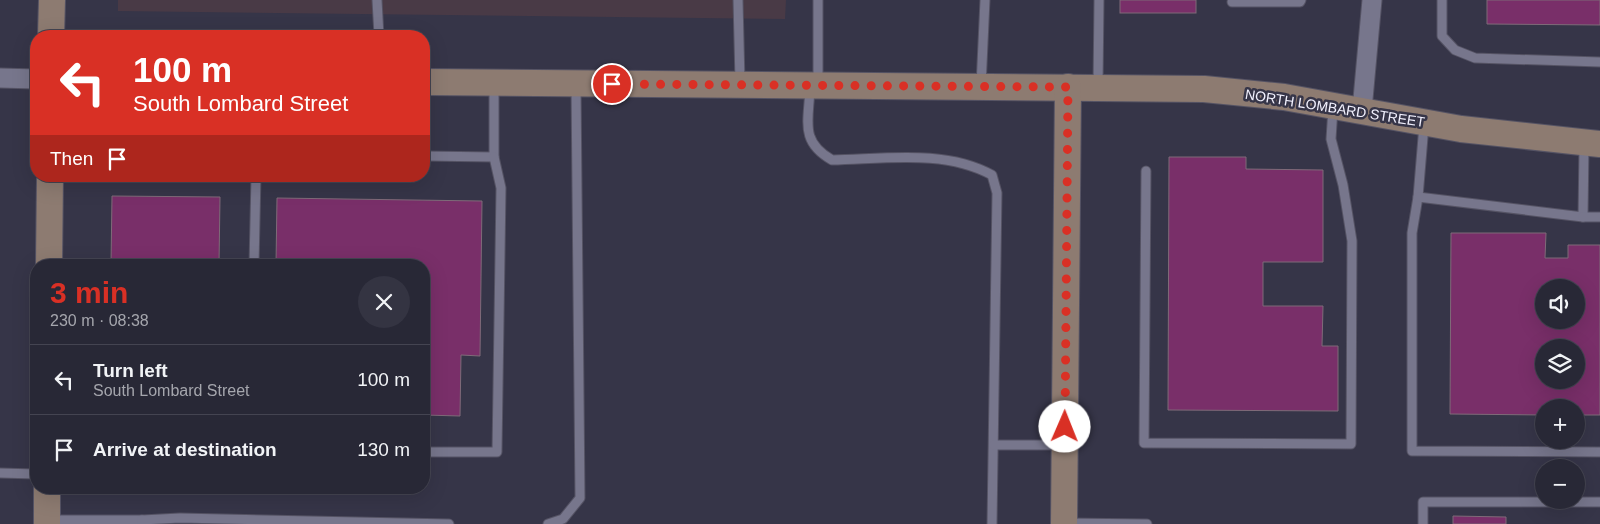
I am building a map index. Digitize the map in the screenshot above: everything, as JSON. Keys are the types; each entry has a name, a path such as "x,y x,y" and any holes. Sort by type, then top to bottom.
{"street":[{"path":"51,30 52,0"},
{"path":"1362,110 1372,0"},
{"path":"0,78 30,79"},
{"name":"NORTH LOMBARD STREET","path":"430,82 1204,89 1284,97 1461,129 1592,144"},
{"path":"1064,523 1068,87"},
{"path":"49,259 50,182"},
{"path":"47,494 47,522"}],"lane":[{"path":"377,0 379,30"},
{"path":"738,0 740,85"},
{"path":"818,0 814,85 809,138 817,151 832,160 943,158 973,164 992,175 997,193 992,524"},
{"path":"981,86 985,0"},
{"path":"1098,88 1099,0"},
{"path":"1232,2 1300,2 1301,0"},
{"path":"1442,0 1442,36 1455,50 1475,58 1600,62"},
{"path":"430,452 497,452 501,188 494,157 494,83"},
{"path":"548,524 564,519 580,498 576,83"},
{"path":"1146,171 1144,443 1351,444 1352,241 1343,186 1331,139 1333,105"},
{"path":"1424,122 1418,197 1412,233 1412,451 1600,452"},
{"path":"1583,217 1592,144"},
{"path":"430,156 494,157"},
{"path":"254,259 256,182"},
{"path":"1418,197 1583,217 1600,217"},
{"path":"994,445 1065,446"},
{"path":"0,473 30,474"},
{"path":"1423,524 1423,502 1600,502"},
{"path":"47,522 142,522 180,518 449,524"},
{"path":"1064,523 1147,524"}],"shaded area":[{"path":"118,0 786,0 785,19 118,11"}],"building":[{"path":"1120,0 1196,0 1196,13 1120,13"},
{"path":"1487,0 1600,0 1600,25 1487,24"},
{"path":"1169,157 1246,157 1246,169 1323,170 1323,262 1263,262 1263,306 1323,306 1322,346 1338,346 1338,411 1168,410"},
{"path":"112,196 220,197 219,259 111,259"},
{"path":"277,198 482,201 480,356 461,355 460,416 430,415 430,259 276,259"},
{"path":"1451,233 1546,233 1545,258 1568,258 1568,245 1600,245 1600,415 1585,415 1585,399 1535,399 1535,415 1450,414"},
{"path":"1453,516 1506,517 1506,524 1453,524"}],"route":[{"path":"612,84 1068,87 1065,427"}]}
